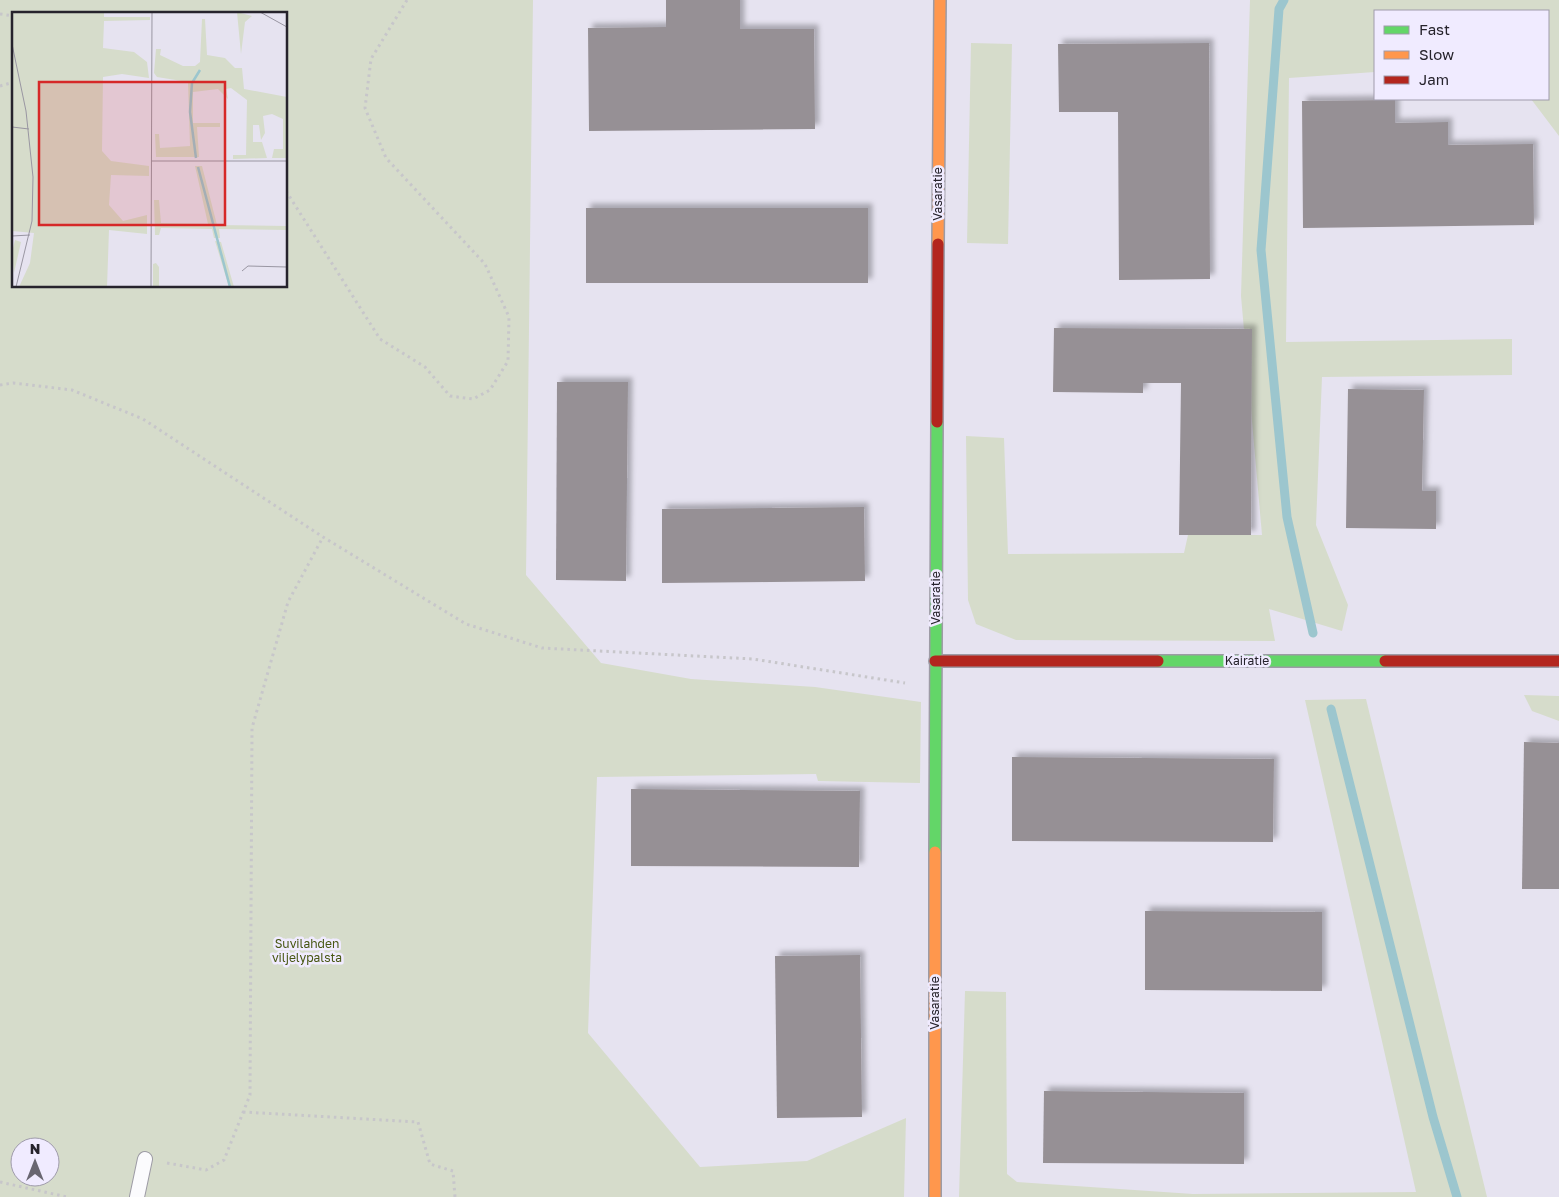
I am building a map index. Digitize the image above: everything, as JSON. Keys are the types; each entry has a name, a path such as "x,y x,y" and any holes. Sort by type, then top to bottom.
{"street":[{"name":"Vasaratie","path":"935,1197 935,661 940,0"},
{"name":"Kairatie","path":"935,661 1559,660"}],"lane":[{"path":"137,1197 145,1159"}],"path":[{"path":"288,194 380,338 425,367 450,396 473,399 490,390 508,361 509,318 485,264 386,158 365,108 371,59 407,0"},
{"path":"0,385 13,383 72,390 143,419 323,537 466,624 542,648 752,659 935,687"},
{"path":"145,1159 206,1170 224,1160 250,1095 252,728 288,602 323,537"},
{"path":"243,1112 418,1122 430,1164 453,1171 455,1197"},
{"path":"0,1182 67,1197"}],"green space":[{"name":"Suvilahden viljelypalsta","path":"0,0 533,0 526,575 601,663 691,679 815,687 921,702 920,783 818,781 816,774 597,777 588,1033 700,1167 807,1161 906,1118 904,1197 0,1197"},
{"path":"1250,0 1559,0 1559,136 1532,100 1549,100 1549,10 1374,10 1374,72 1289,78 1286,342 1512,339 1512,375 1322,377 1316,525 1348,605 1342,631 1269,609 1275,641 1016,640 976,624 968,600 966,436 1004,438 1008,554 1184,553 1188,535 1262,535 1241,296"},
{"path":"971,43 1012,44 1008,244 967,243"},
{"path":"1524,695 1559,696 1559,721 1532,711"},
{"path":"1366,699 1487,1197 959,1197 965,991 1006,992 1007,1174 1017,1182 1193,1194 1416,1192 1305,700"}],"building":[{"path":"666,0 740,0 740,29 814,29 815,129 589,131 588,28 666,27"},
{"path":"1209,43 1210,279 1119,280 1118,112 1059,112 1058,44"},
{"path":"1395,100 1395,123 1448,122 1448,145 1533,144 1534,225 1303,228 1302,101"},
{"path":"586,208 868,208 868,283 586,283"},
{"path":"1054,328 1252,329 1251,535 1179,535 1181,383 1143,383 1143,393 1053,392"},
{"path":"557,382 628,382 626,581 556,580"},
{"path":"1348,389 1424,390 1422,491 1436,491 1436,529 1346,528"},
{"path":"864,507 865,581 662,583 662,509"},
{"path":"1524,742 1559,743 1559,889 1522,889"},
{"path":"1012,757 1274,759 1273,842 1012,841"},
{"path":"631,789 860,791 859,867 631,866"},
{"path":"1145,911 1322,912 1322,991 1145,990"},
{"path":"860,955 862,1117 777,1118 775,956"},
{"path":"1044,1091 1244,1093 1244,1164 1043,1163"}],"waterway":[{"path":"1284,0 1279,9 1261,250 1287,517 1313,633"},
{"path":"1331,709 1433,1117 1457,1197"}],"traffic: fast":[{"path":"935,852 937,422"},
{"path":"1158,661 1385,661"}],"traffic: slow":[{"path":"938,244 940,0"},
{"path":"935,852 935,1197"}],"traffic: jam":[{"path":"937,422 938,244"},
{"path":"935,661 1158,661"},
{"path":"1385,661 1559,661"}]}
